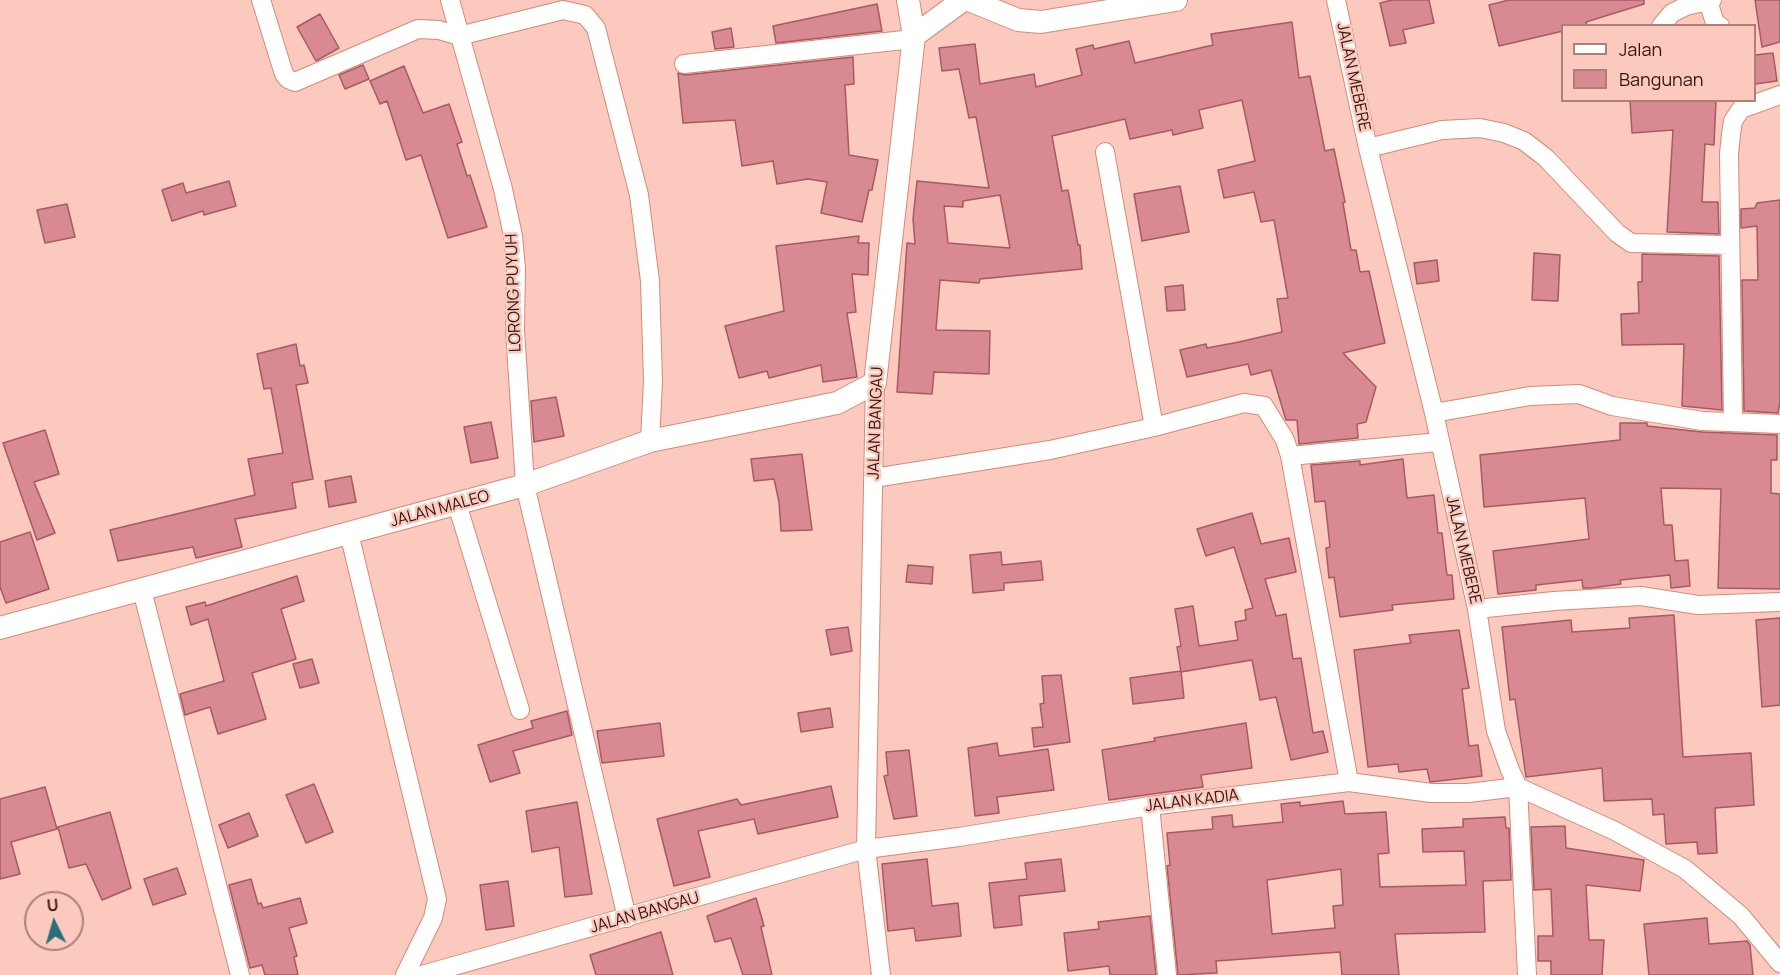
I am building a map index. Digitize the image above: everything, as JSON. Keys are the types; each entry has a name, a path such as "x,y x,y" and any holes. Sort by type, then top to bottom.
{"street":[{"path":"261,0 284,74 290,81 305,78 418,29 439,30 459,36 563,10 585,15 596,28 639,195 648,254 653,381 650,441"},
{"name":"LORONG PUYUH","path":"450,0 503,189 513,236 516,268 515,330 525,485 627,918"},
{"name":"JALAN BANGAU","path":"881,975 866,849 875,382 914,38 908,0"},
{"path":"684,64 914,38 963,0"},
{"path":"969,0 1018,20 1041,22 1176,0"},
{"name":"JALAN MEBERE","path":"1336,0 1368,148 1434,413 1477,609 1496,731 1518,787"},
{"path":"1663,24 1672,13 1686,6 1710,1 1717,24"},
{"path":"1756,101 1780,94"},
{"path":"1733,422 1729,154 1733,121 1740,105"},
{"path":"1368,148 1442,130 1480,128 1504,133 1524,141 1546,158 1617,233 1631,243 1730,245"},
{"path":"1105,152 1154,427"},
{"name":"JALAN MALEO","path":"0,628 525,485 650,441 837,403 875,382"},
{"path":"1434,413 1530,396 1579,394 1622,408 1702,421 1730,424 1733,422 1780,424"},
{"path":"874,478 1050,450 1154,427 1244,403 1264,406 1271,414 1290,456 1349,782"},
{"path":"1290,456 1439,442"},
{"path":"457,504 520,710"},
{"path":"349,533 437,899 433,918 405,975"},
{"path":"142,590 240,975"},
{"path":"1477,609 1554,601 1641,596 1698,605 1780,602"},
{"name":"JALAN KADIA","path":"866,849 959,837 1150,806 1349,782 1431,793 1468,793 1518,787"},
{"path":"1527,975 1518,787 1616,831 1685,868 1741,916 1780,963"},
{"path":"1150,806 1167,975"},
{"name":"JALAN BANGAU","path":"422,975 866,849"}],"building":[{"path":"1392,0 1429,0 1434,23 1403,30 1406,43 1390,46 1380,3"},
{"path":"1509,0 1644,0 1644,4 1586,22 1586,24 1561,24 1561,31 1499,46 1489,5"},
{"path":"1755,0 1780,0 1780,42 1762,47"},
{"path":"877,4 882,31 776,43 773,26"},
{"path":"320,14 339,48 316,61 297,27"},
{"path":"1292,22 1299,78 1310,76 1325,151 1334,149 1345,202 1343,203 1351,250 1356,250 1360,272 1369,271 1385,343 1343,353 1376,387 1366,422 1357,424 1358,438 1299,444 1297,420 1286,420 1271,370 1251,375 1248,364 1187,377 1180,350 1206,344 1207,348 1282,332 1277,299 1288,298 1274,220 1261,222 1254,192 1224,198 1218,170 1255,161 1242,100 1199,110 1203,128 1173,135 1172,130 1130,139 1125,119 1052,136 1062,191 1068,190 1078,245 1080,245 1082,269 980,279 979,283 940,280 936,330 990,331 989,374 934,372 932,394 897,392 907,243 915,244 913,219 917,181 989,188 976,117 969,118 959,69 942,71 939,48 975,44 980,84 1034,74 1036,87 1082,75 1076,49 1093,45 1094,49 1129,41 1135,63 1213,45 1211,34","holes":["1000,195 1010,248 948,243 944,206 963,207 963,201"]},
{"path":"731,28 734,47 715,49 712,32"},
{"path":"1773,53 1777,81 1756,84 1756,55"},
{"path":"853,57 854,84 845,85 849,155 878,160 862,222 821,213 827,182 808,179 777,184 773,161 742,166 735,120 683,123 678,73 685,75"},
{"path":"363,65 369,79 345,89 339,75"},
{"path":"404,66 423,113 449,104 462,142 457,144 487,227 448,238 421,155 406,160 387,101 380,104 370,81"},
{"path":"1630,102 1716,102 1714,145 1705,144 1702,202 1718,202 1719,234 1667,232 1673,130 1632,133"},
{"path":"229,181 236,206 204,215 203,211 172,221 162,190 183,183 186,193"},
{"path":"1180,186 1189,232 1142,241 1134,194"},
{"path":"1780,200 1780,402 1778,413 1744,411 1742,280 1758,280 1757,226 1741,228 1741,209 1755,208 1757,203"},
{"path":"67,204 75,237 45,243 37,210"},
{"path":"859,236 858,243 869,243 868,275 852,274 856,312 847,313 857,377 823,382 821,365 769,378 767,371 739,378 725,326 784,311 776,246"},
{"path":"1534,253 1560,255 1558,301 1532,300"},
{"path":"1642,254 1719,256 1722,410 1682,406 1684,344 1622,345 1621,314 1639,313 1638,282 1642,282"},
{"path":"1437,260 1439,281 1417,284 1414,263"},
{"path":"1183,285 1185,310 1167,311 1165,287"},
{"path":"296,344 300,366 304,365 308,383 296,385 313,479 292,483 296,508 235,519 242,547 196,558 193,547 118,561 110,530 255,495 248,459 283,453 271,388 264,389 257,354"},
{"path":"556,397 564,436 534,442 531,401"},
{"path":"491,422 498,458 471,463 464,427"},
{"path":"1620,423 1647,423 1647,426 1702,432 1777,435 1777,460 1771,460 1771,493 1780,494 1780,589 1718,588 1721,489 1661,488 1664,525 1672,525 1675,561 1688,560 1690,586 1671,588 1670,575 1620,580 1621,584 1592,588 1583,588 1582,580 1536,585 1536,590 1498,594 1493,551 1589,539 1585,498 1484,507 1480,455 1620,440"},
{"path":"45,430 59,474 34,482 55,533 37,540 3,443"},
{"path":"802,454 812,530 781,531 779,502 774,479 754,481 751,459"},
{"path":"1403,459 1407,498 1434,495 1438,533 1442,533 1447,575 1452,575 1454,599 1392,605 1393,610 1340,617 1334,577 1329,578 1326,548 1330,547 1325,501 1315,502 1311,465 1360,461 1360,465"},
{"path":"351,476 356,502 329,507 325,481"},
{"path":"1252,513 1261,544 1289,538 1296,572 1265,579 1276,616 1286,614 1293,659 1301,658 1313,733 1323,731 1328,752 1291,760 1276,697 1260,700 1252,660 1181,672 1177,647 1181,646 1175,609 1193,606 1199,646 1238,640 1235,622 1246,620 1245,610 1253,608 1234,547 1206,556 1197,529"},
{"path":"30,532 49,589 6,603 0,587 0,542"},
{"path":"1001,552 1002,565 1041,561 1043,580 1004,583 1004,590 973,593 970,555"},
{"path":"908,565 933,567 932,584 906,582"},
{"path":"297,576 304,601 281,609 296,659 252,673 266,719 218,734 210,707 185,715 180,694 224,681 208,619 191,625 186,607 205,602 206,606"},
{"path":"1674,615 1683,757 1751,753 1754,805 1715,808 1717,853 1698,854 1697,842 1666,844 1664,814 1653,815 1652,799 1604,801 1602,768 1526,777 1515,699 1510,700 1502,627 1571,620 1572,632 1630,628 1629,618"},
{"path":"1780,618 1780,705 1762,707 1756,620"},
{"path":"848,627 852,651 831,655 826,630"},
{"path":"1459,630 1469,688 1462,689 1469,746 1478,745 1482,776 1430,782 1427,769 1399,772 1398,764 1368,767 1354,650 1411,643 1409,635"},
{"path":"312,659 319,683 300,688 293,664"},
{"path":"1181,671 1184,698 1133,704 1130,678"},
{"path":"1061,675 1070,742 1034,747 1032,728 1043,727 1040,704 1044,703 1042,676"},
{"path":"830,708 833,727 801,732 798,713"},
{"path":"567,711 572,735 513,751 520,773 490,782 478,745 533,728 531,721"},
{"path":"660,723 664,756 602,763 597,731"},
{"path":"1246,723 1252,768 1201,775 1203,787 1109,800 1102,750 1155,741 1154,738"},
{"path":"997,743 999,756 1048,749 1054,790 997,797 999,813 975,816 968,748"},
{"path":"909,750 917,816 894,819 884,776 888,775 886,752"},
{"path":"314,784 333,832 306,843 286,795"},
{"path":"831,786 838,817 758,834 754,819 698,831 710,877 674,886 657,819 737,799 741,805"},
{"path":"45,787 57,829 11,842 20,874 0,879 0,799"},
{"path":"1343,801 1345,814 1386,812 1389,853 1378,854 1380,887 1466,885 1464,851 1423,852 1422,829 1463,827 1463,819 1505,817 1506,828 1509,828 1511,880 1483,881 1485,932 1395,934 1399,975 1342,975 1340,952 1216,961 1217,973 1178,975 1167,866 1170,865 1167,833 1213,829 1212,817 1232,815 1233,827 1283,822 1281,804 1300,802 1300,806","holes":["1341,869 1343,905 1333,906 1335,928 1272,934 1267,880"]},
{"path":"577,802 592,894 565,897 559,847 532,852 526,811"},
{"path":"110,812 131,888 102,900 86,864 69,868 58,827"},
{"path":"249,813 258,836 228,848 219,825"},
{"path":"1565,826 1566,848 1644,860 1640,891 1586,885 1589,940 1604,940 1602,975 1551,975 1551,961 1538,961 1538,936 1553,936 1551,889 1534,890 1531,827"},
{"path":"927,859 932,906 958,903 961,936 916,941 914,928 888,931 882,864"},
{"path":"1061,859 1065,891 1019,896 1022,925 994,928 989,883 1027,879 1025,863"},
{"path":"177,868 186,894 153,905 144,879"},
{"path":"251,879 258,904 261,903 263,908 300,898 307,923 289,928 297,956 294,957 298,975 265,975 262,965 250,968 229,885"},
{"path":"508,881 514,926 486,930 480,885"},
{"path":"756,898 764,926 761,927 772,975 743,975 731,938 715,942 707,916"},
{"path":"1150,916 1156,975 1110,975 1109,966 1068,971 1064,933 1099,929 1098,922"},
{"path":"1707,918 1709,944 1747,941 1750,945 1753,975 1649,975 1644,924"},
{"path":"661,932 673,975 596,975 590,955"}]}
